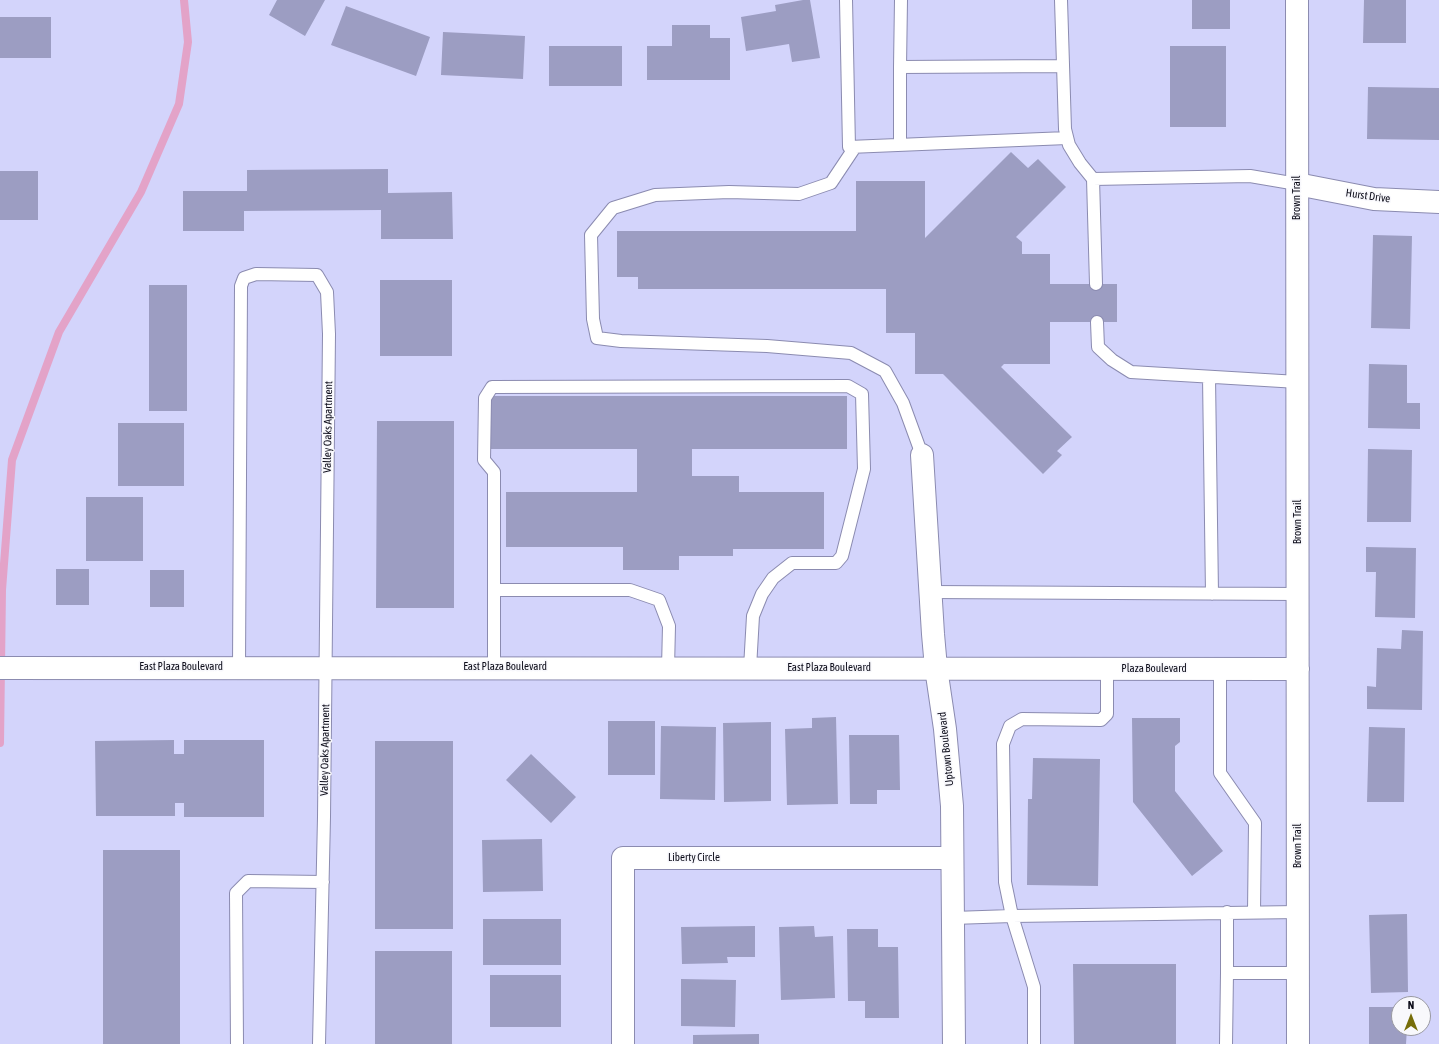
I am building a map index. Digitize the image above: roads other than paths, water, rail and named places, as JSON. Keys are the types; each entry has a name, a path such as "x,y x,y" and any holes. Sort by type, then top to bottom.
{"street":[{"name":"Brown Trail","path":"1297,0 1298,1044"},
{"name":"Hurst Drive","path":"1297,184 1374,199 1439,202"},
{"name":"Uptown Boulevard","path":"922,455 936,668 945,729 951,790 954,1044"},
{"name":"East Plaza Boulevard","path":"10,668 1010,668"},
{"name":"Plaza Boulevard","path":"1010,668 1220,670 1298,669"},
{"name":"Liberty Circle","path":"623,1044 623,858 952,858"}],"lane":[{"path":"846,0 849,147 1067,138"},
{"path":"900,145 901,0"},
{"path":"1061,0 1065,129 1069,145 1080,163 1093,179 1096,284"},
{"path":"900,67 1063,66"},
{"path":"855,147 832,183 799,194 729,192 655,195 613,208 591,235 593,319 597,338 621,341 767,346 852,353 885,371 903,403 922,455"},
{"path":"1093,179 1250,176 1297,184"},
{"name":"Valley Oaks Apartment","path":"239,667 241,286 244,278 256,274 317,275 327,292 329,342 326,667 319,1044"},
{"path":"1097,322 1098,347 1112,360 1131,372 1298,382"},
{"path":"1209,376 1212,594"},
{"path":"494,667 494,472 484,460 485,398 492,387 848,386 862,394 864,469 842,556 836,563 792,563 773,578 762,594 753,616 750,668"},
{"path":"495,590 630,590 659,600 669,626 668,668"},
{"path":"930,592 1298,594"},
{"path":"1034,1044 1034,988 1012,916 1005,882 1003,744 1010,726 1022,719 1101,720 1106,714 1107,669"},
{"path":"1220,670 1220,773 1255,824 1254,912"},
{"path":"237,1044 236,893 248,881 322,882"},
{"path":"1226,1044 1227,912"},
{"path":"953,918 1227,912 1298,912"},
{"path":"1226,973 1298,973"}],"waterway":[{"path":"0,743 2,590 12,460 59,332 141,192 179,104 188,42 184,0"}]}
